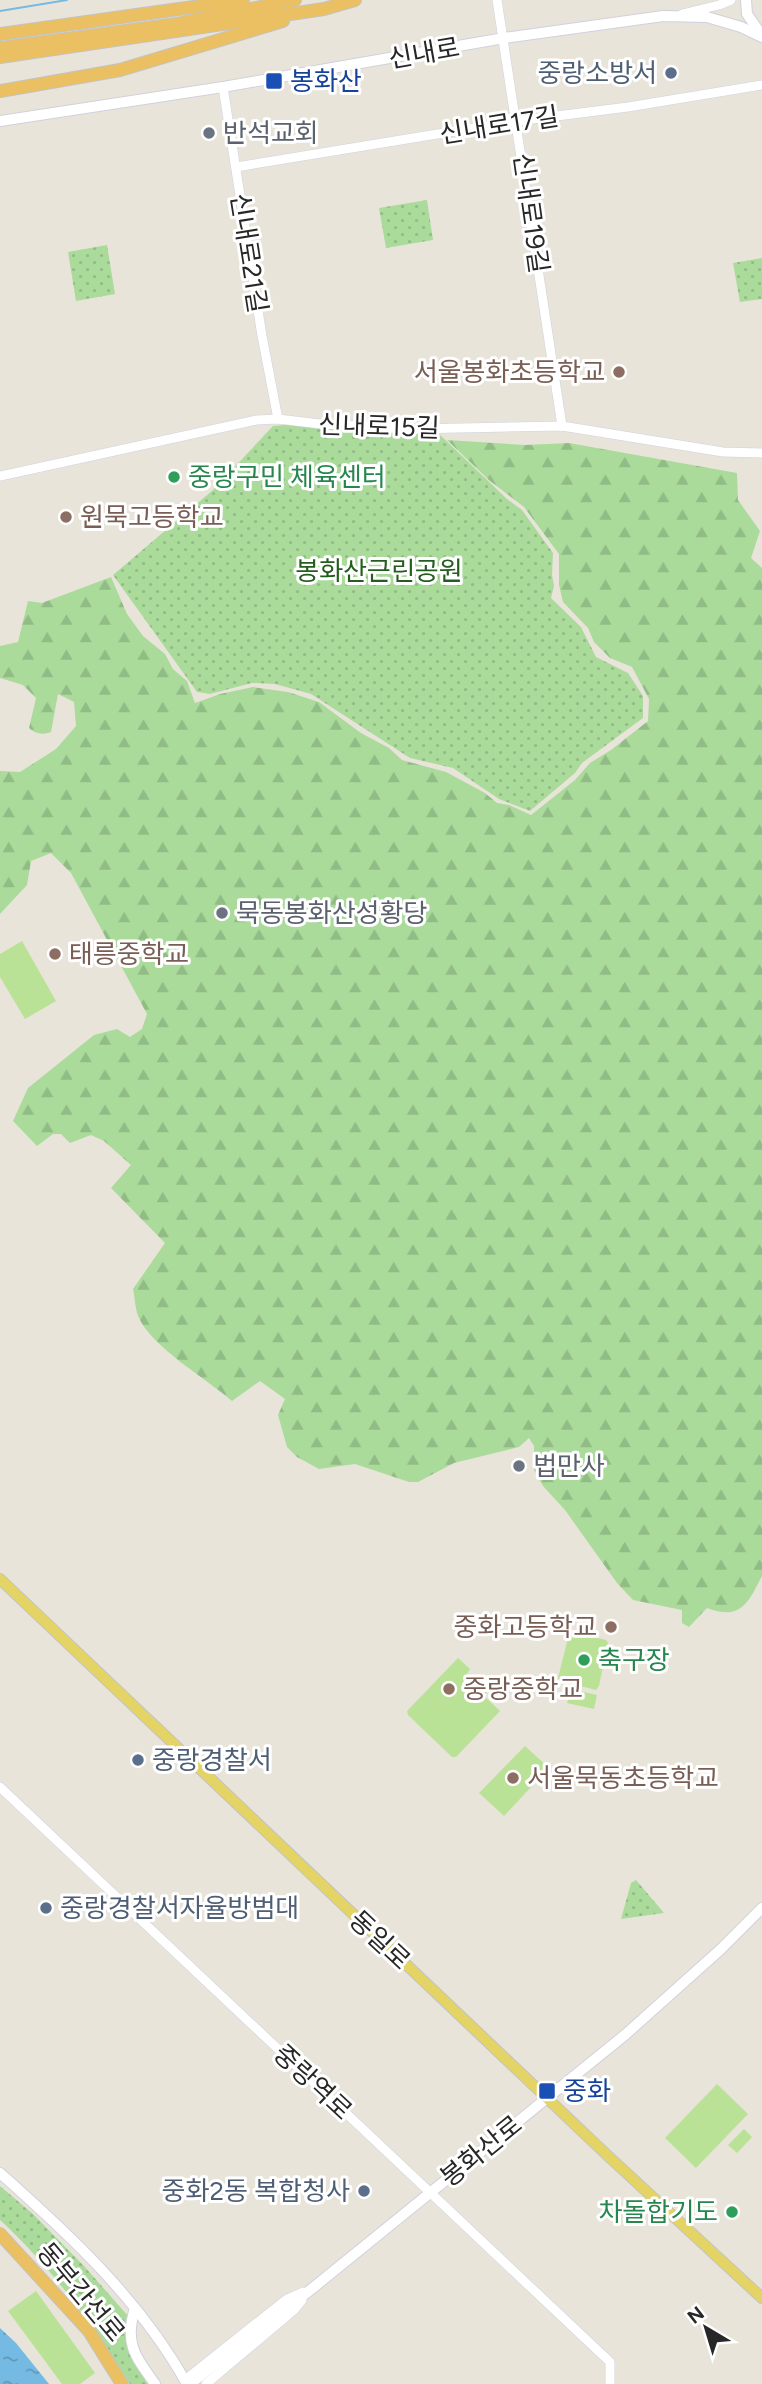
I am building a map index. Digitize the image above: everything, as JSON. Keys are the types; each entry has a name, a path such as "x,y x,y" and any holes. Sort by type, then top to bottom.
{"highway":[{"path":"0,34 243,0"},
{"path":"0,57 295,0"},
{"path":"0,91 120,70 355,0"},
{"path":"0,48 64,44 324,9"},
{"name":"동부간선로","path":"0,2234 89,2331 122,2384"}],"main road":[{"path":"746,0 747,14 762,36"},
{"name":"신내로","path":"0,121 223,87 504,38 678,15 718,19 762,36"},
{"name":"동일로","path":"0,1579 762,2298"},
{"name":"봉화산로","path":"187,2383 311,2289 648,2016 762,1908"},
{"path":"0,2173 95,2260 135,2308 187,2383"},
{"path":"135,2308 131,2323 131,2343 140,2364 155,2384"}],"street":[{"name":"신내로19길","path":"497,0 562,426"},
{"path":"678,15 731,0"},
{"name":"신내로17길","path":"236,167 517,121 628,107 762,85"},
{"name":"신내로21길","path":"223,87 278,419"},
{"name":"신내로15길","path":"0,476 257,420 278,419 411,429 562,426 723,452 762,453"},
{"name":"중랑역로","path":"0,1787 610,2362 610,2384"},
{"path":"187,2383 287,2299 311,2289"},
{"path":"206,2384 295,2309 311,2289"}],"green space":[{"path":"427,200 433,240 386,248 379,208"},
{"path":"107,245 115,294 76,301 68,252"},
{"path":"762,258 762,299 740,302 733,263"},
{"name":"봉화산근린공원","path":"273,426 438,433 522,510 553,553 554,586 551,598 581,627 596,657 628,673 643,696 643,718 582,763 575,773 530,811 499,799 453,768 410,758 311,694 275,684 252,683 210,694 197,692 113,575 213,490"},
{"path":"447,440 525,445 569,443 737,473 738,500 760,531 751,558 762,568 762,1576 742,1607 728,1612 707,1608 689,1627 682,1623 682,1610 633,1600 617,1583 565,1510 543,1486 534,1470 534,1446 529,1438 519,1447 454,1463 418,1482 409,1482 355,1464 319,1469 297,1457 287,1447 278,1415 285,1399 260,1381 232,1401 167,1351 145,1328 138,1316 133,1289 165,1243 111,1188 131,1165 104,1141 91,1135 70,1143 61,1134 53,1134 37,1146 13,1121 28,1088 94,1035 117,1029 130,1037 142,1029 147,1014 71,873 51,853 31,861 27,885 0,914 0,771 20,772 56,749 76,726 74,702 58,694 51,732 39,733 31,730 29,728 36,698 23,685 0,678 0,646 18,642 28,601 42,603 111,577 127,614 143,636 165,654 173,669 187,681 195,703 253,687 288,692 319,702 361,733 389,748 402,760 446,772 485,793 497,803 509,805 531,815 575,780 590,763 648,721 649,699 632,667 610,658 594,642 588,628 563,602 559,585 559,554 524,507 490,481"},
{"path":"22,941 56,1001 25,1019 0,977 0,954"},
{"name":"축구장","path":"572,1632 606,1640 608,1643 596,1690 560,1681 558,1678 569,1634"},
{"path":"458,1658 470,1669 467,1674 487,1692 484,1696 500,1711 456,1757 452,1757 407,1711"},
{"path":"571,1689 597,1695 594,1709 567,1703"},
{"path":"525,1746 549,1768 504,1816 479,1793"},
{"path":"636,1880 664,1913 621,1919 631,1883"},
{"path":"717,2084 748,2114 696,2168 665,2138"},
{"path":"744,2129 752,2137 737,2153 728,2145"},
{"path":"0,2186 33,2214 128,2316 149,2384 130,2384 71,2298 37,2257 0,2220"},
{"path":"36,2291 95,2373 80,2384 62,2384 8,2311"}],"water":[{"path":"0,2328 16,2343 49,2384 0,2384"}],"waterway":[{"path":"0,11 67,0"}],"place":[{"name":"중랑소방서","path":"671,73"},
{"name":"봉화산","path":"274,81"},
{"name":"반석교회","path":"209,133"},
{"name":"서울봉화초등학교","path":"619,372"},
{"name":"중랑구민 체육센터","path":"174,477"},
{"name":"원묵고등학교","path":"66,517"},
{"name":"묵동봉화산성황당","path":"222,913"},
{"name":"태릉중학교","path":"55,954"},
{"name":"법만사","path":"519,1466"},
{"name":"중화고등학교","path":"611,1627"},
{"name":"축구장","path":"584,1660"},
{"name":"중랑중학교","path":"449,1689"},
{"name":"중랑경찰서","path":"138,1760"},
{"name":"서울묵동초등학교","path":"513,1778"},
{"name":"중랑경찰서자율방범대","path":"46,1908"},
{"name":"중화","path":"547,2091"},
{"name":"중화2동 복합청사","path":"364,2191"},
{"name":"차돌합기도","path":"732,2212"}]}
